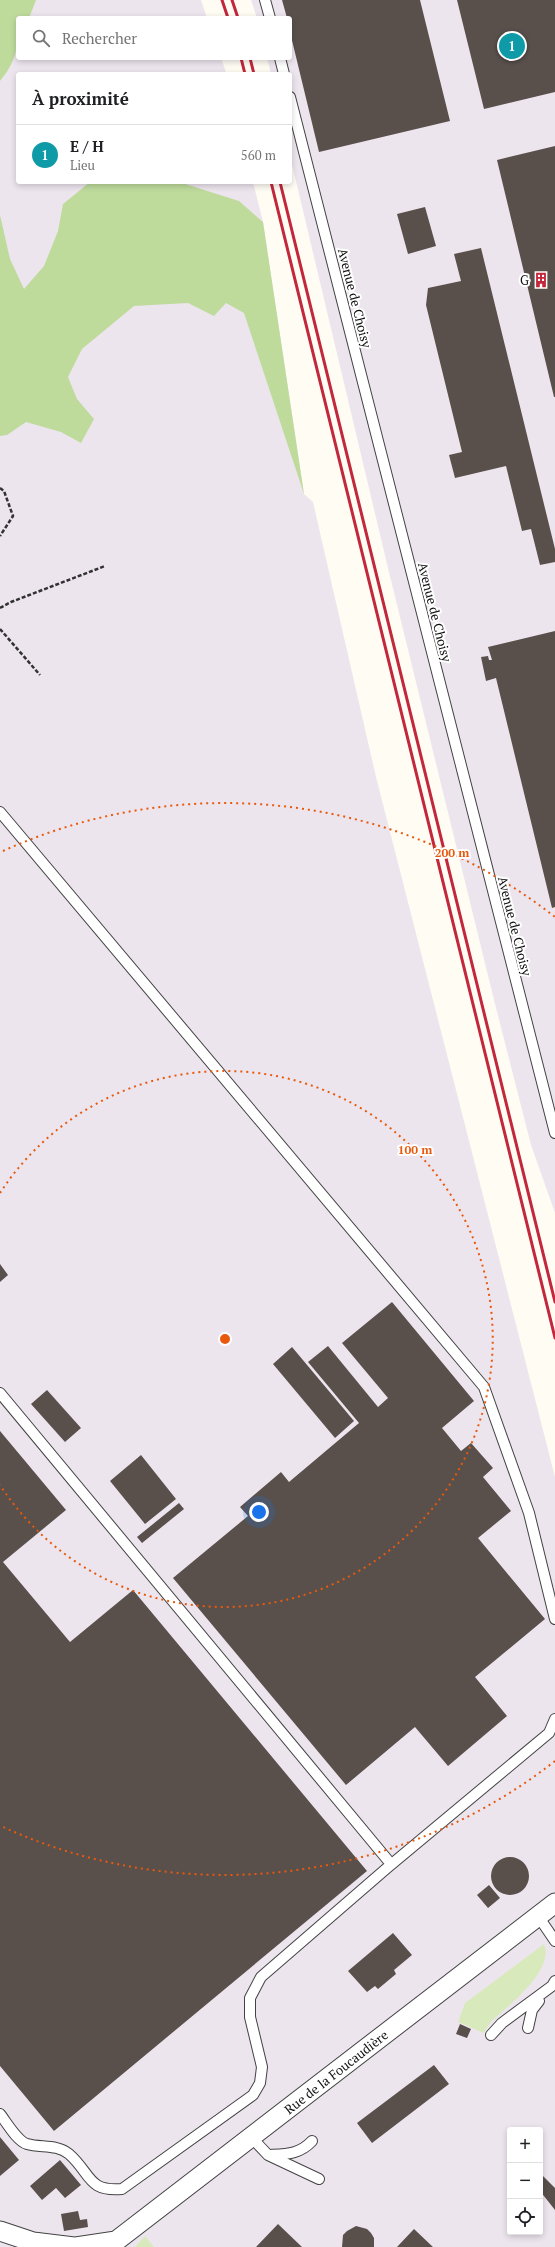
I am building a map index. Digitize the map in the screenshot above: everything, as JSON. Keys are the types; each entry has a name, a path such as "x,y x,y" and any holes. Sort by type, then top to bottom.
{"street":[{"name":"Rue de la Foucaudière","path":"0,2231 33,2242 75,2247 115,2244 251,2137 555,1903"}],"lane":[{"path":"265,0 269,16"},
{"path":"280,60 284,72"},
{"name":"Avenue de Choisy","path":"292,105 555,1133"},
{"path":"0,812 484,1387 529,1512 555,1619"},
{"path":"0,1393 391,1864"},
{"path":"0,2114 27,2144 54,2148 68,2154 99,2188 108,2190 122,2189 254,2095 260,2083 262,2067 250,2018 250,1998 261,1978 391,1864 548,1733 555,1719"},
{"path":"538,1916 555,1941"},
{"path":"528,2028 532,2010 554,1984"},
{"path":"491,2034 502,2023 554,1984"},
{"path":"251,2137 268,2156 319,2179"},
{"path":"268,2156 304,2150 312,2141"}],"path":[{"path":"0,488 4,491 13,516 0,536"},
{"path":"0,608 11,602 105,566"},
{"path":"0,629 40,675"}],"shaded area":[{"path":"0,0 201,0 206,16 16,16 16,60 222,60 226,72 16,72 16,184 254,184 263,222 304,494 313,502 376,777 555,1477 555,2247 0,2247"},
{"path":"251,0 555,0 555,1213 531,1145 495,1004 387,564 292,164 292,72 270,72 268,60 292,60 292,16 256,16"}],"green space":[{"path":"0,0 36,0 30,16 16,16 16,52 14,59 0,81"},
{"path":"88,184 185,184 239,201 263,222 304,494 244,313 226,303 214,316 188,303 134,306 82,349 68,377 77,399 94,419 81,443 61,432 26,422 7,435 0,436 0,215 10,259 24,289 44,266 58,231 63,204"},
{"path":"544,1944 546,1954 543,1965 537,1976 519,1996 492,2021 484,2033 458,2022 465,2003"},
{"path":"145,2236 154,2247 135,2247"}],"building":[{"path":"282,0 420,0 450,121 319,152 292,40 292,16 286,16"},
{"path":"457,0 555,0 555,92 484,109"},
{"name":"G","path":"555,146 555,397 554,397 497,160"},
{"path":"425,207 436,246 408,254 397,214"},
{"path":"481,248 555,549 555,562 540,565 531,529 522,531 506,466 455,478 449,455 462,452 426,305 428,288 461,281 454,254"},
{"path":"555,631 555,907 552,908 496,678 486,681 481,657 488,656 489,660 492,660 488,647"},
{"path":"0,1264 8,1275 0,1282"},
{"path":"392,1302 474,1401 442,1428 461,1451 471,1443 493,1468 483,1477 511,1511 478,1538 545,1619 475,1677 507,1716 448,1766 415,1727 346,1785 173,1578 248,1516 240,1507 281,1472 289,1482 359,1423 308,1362 328,1346 378,1407 388,1398 342,1343"},
{"path":"292,1347 354,1421 335,1438 273,1364"},
{"path":"47,1390 81,1428 65,1442 31,1404"},
{"path":"0,1431 66,1510 3,1562 70,1642 133,1590 367,1871 54,2131 0,2066"},
{"path":"141,1455 176,1499 145,1524 110,1481"},
{"path":"179,1503 184,1509 142,1543 137,1537"},
{"path":"506,1857 514,1857 524,1862 528,1869 528,1883 524,1890 514,1895 506,1895 496,1890 494,1887 491,1880 491,1872 496,1862 499,1860"},
{"path":"489,1885 500,1898 488,1908 477,1895"},
{"path":"393,1933 412,1955 394,1970 396,1974 378,1989 375,1986 367,1992 348,1971"},
{"path":"460,2024 471,2029 467,2038 456,2034"},
{"path":"434,2065 449,2084 372,2143 357,2123"},
{"path":"0,2137 19,2160 0,2176"},
{"path":"60,2160 81,2185 65,2198 56,2188 42,2200 30,2186"},
{"path":"543,2176 555,2188 555,2210 543,2195"},
{"path":"78,2211 80,2220 87,2219 88,2227 64,2231 61,2214"},
{"path":"278,2224 302,2247 256,2247"},
{"path":"356,2226 367,2229 371,2233 374,2238 374,2247 342,2247 343,2235"},
{"path":"414,2229 433,2247 397,2247"}],"railway":[{"path":"222,0 227,16"},
{"path":"232,0 237,16"},
{"path":"242,60 244,72"},
{"path":"250,60 254,72"},
{"path":"271,184 555,1338"},
{"path":"280,184 555,1302"}],"place":[{"name":"E / H","path":"512,46"},
{"name":"G","path":"541,280"}]}
